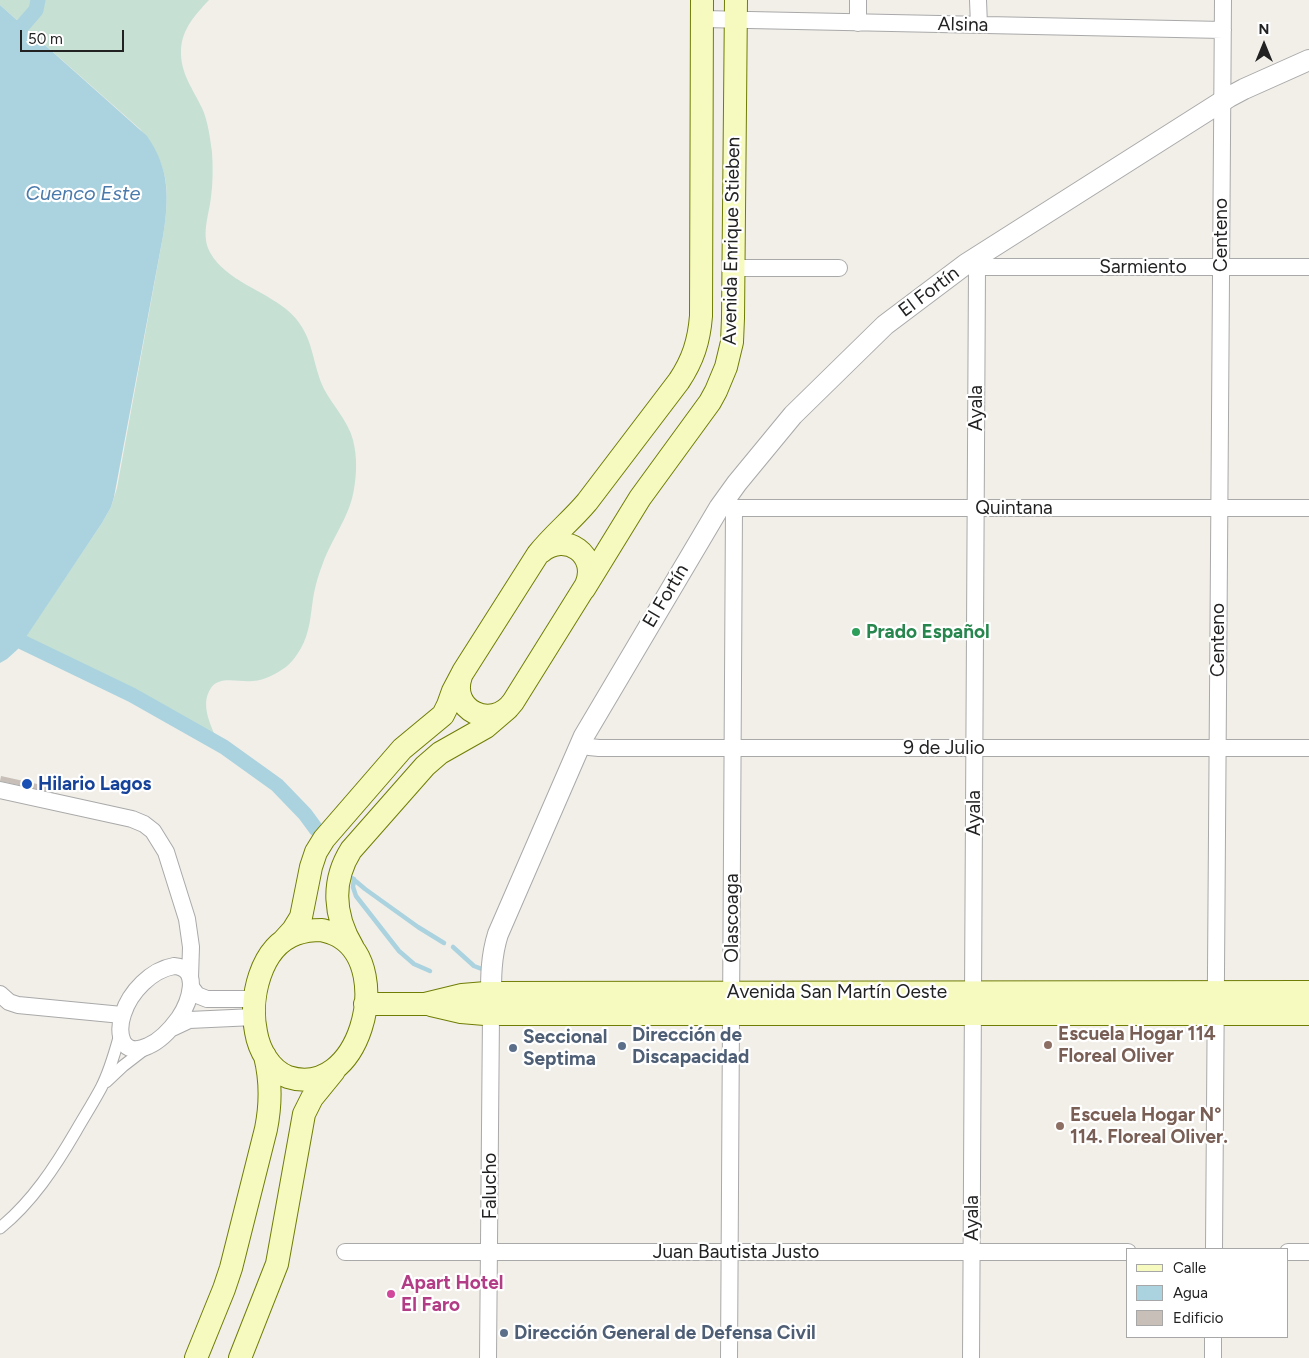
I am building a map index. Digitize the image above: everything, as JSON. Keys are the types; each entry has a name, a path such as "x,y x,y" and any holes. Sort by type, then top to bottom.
{"main road":[{"name":"Avenida Enrique Stieben","path":"283,941 301,917 311,867 316,852 328,833 402,750 443,715 447,709 452,691 463,672 538,554 549,540 582,509 690,364 697,344 701,316 702,10"},
{"name":"Avenida Enrique Stieben","path":"463,672 459,689 461,698 469,709 481,715 490,716 499,714 507,709 640,498 704,413 726,367 732,342 734,318 735,10"},
{"name":"Avenida Enrique Stieben","path":"538,554 555,544 565,544 578,550 585,557 589,566 589,576 584,589"},
{"path":"240,1358 272,1281 277,1264 301,1122 312,1098 356,1043 362,1025 365,1004 364,976 361,963 346,935 340,917 337,899 339,874 347,857 416,775 440,753 486,727 507,709"},
{"path":"348,810 370,828"},
{"path":"339,1065 322,1076 308,1079 294,1078 276,1070 265,1056 258,1039 254,1008 258,981 263,968 283,941 295,934 322,930 340,937 355,951"},
{"name":"Avenida San Martín Oeste","path":"365,1004 425,1004 468,994 491,1004 1216,1003 1309,992"},
{"name":"Avenida San Martín Oeste","path":"1216,1003 1309,1014"},
{"path":"196,1358 231,1268 266,1129 270,1092 265,1056"}],"street":[{"path":"858,0 858,22"},
{"path":"978,0 979,25"},
{"name":"Centeno","path":"1214,1248 1223,0"},
{"name":"Alsina","path":"702,10 735,10 858,22 1223,30"},
{"name":"El Fortín","path":"491,1004 492,956 498,934 580,744 727,508 737,483 783,425 885,325 974,264 1222,101 1309,60"},
{"name":"Sarmiento","path":"974,264 1309,267"},
{"name":"Ayala","path":"971,1358 975,508 974,264"},
{"path":"734,268 839,268"},
{"name":"Quintana","path":"727,508 1309,508"},
{"name":"Olascoaga","path":"727,508 733,748 729,1358"},
{"name":"9 de Julio","path":"580,744 599,748 1309,748"},
{"path":"0,790 132,819 144,824 152,831 166,852 187,919 191,947 189,996 179,1018 170,1029 123,1066 101,1087"},
{"path":"0,1228 20,1209 48,1175 62,1154 101,1087 120,1034 122,1015 127,1003 151,976 166,967 180,966 188,972 190,982 197,995 206,999 254,1008"},
{"path":"0,994 10,1002 18,1005 122,1015"},
{"name":"Falucho","path":"488,1358 491,1004"},
{"path":"170,1029 189,1020 254,1008"},
{"path":"120,1034 121,1040 129,1048 143,1049 152,1045"},
{"name":"Juan Bautista Justo","path":"345,1252 1126,1252"},
{"path":"1289,1252 1309,1252"},
{"path":"1213,1338 1213,1358"}],"green space":[{"path":"0,0 209,0 194,17 187,29 181,50 185,73 206,118 212,152 212,186 206,226 208,247 217,263 226,271 277,302 302,327 311,347 324,389 351,433 356,470 352,499 319,574 314,593 311,618 304,642 299,652 286,667 266,678 248,681 230,680 215,684 211,688 206,702 206,709 219,744 132,695 22,642 111,507 117,488 163,236 167,192 162,167 157,155 140,129 0,5"}],"water":[{"name":"Cuenco Este","path":"0,5 147,136 155,148 164,172 167,196 163,236 111,507 18,649 0,663"}],"building":[{"name":"Hilario Lagos","path":"1,776 55,788 54,793 0,781"}],"waterway":[{"path":"23,25 36,10 38,0"},
{"path":"22,642 132,695 224,747 277,785 305,814 316,829"},
{"path":"352,878 418,927 444,943"},
{"path":"354,879 353,887 356,896 399,951 414,964 430,971"},
{"path":"453,947 474,966 487,971"}],"place":[{"name":"Prado Español","path":"856,632"},
{"name":"Hilario Lagos","path":"27,784"},
{"name":"Escuela Hogar 114 Floreal Oliver","path":"1048,1045"},
{"name":"Dirección de Discapacidad","path":"622,1046"},
{"name":"Seccional Septima","path":"513,1048"},
{"name":"Escuela Hogar N° 114. Floreal Oliver.","path":"1060,1126"},
{"name":"Apart Hotel El Faro","path":"391,1294"},
{"name":"Dirección General de Defensa Civil","path":"504,1333"}]}
